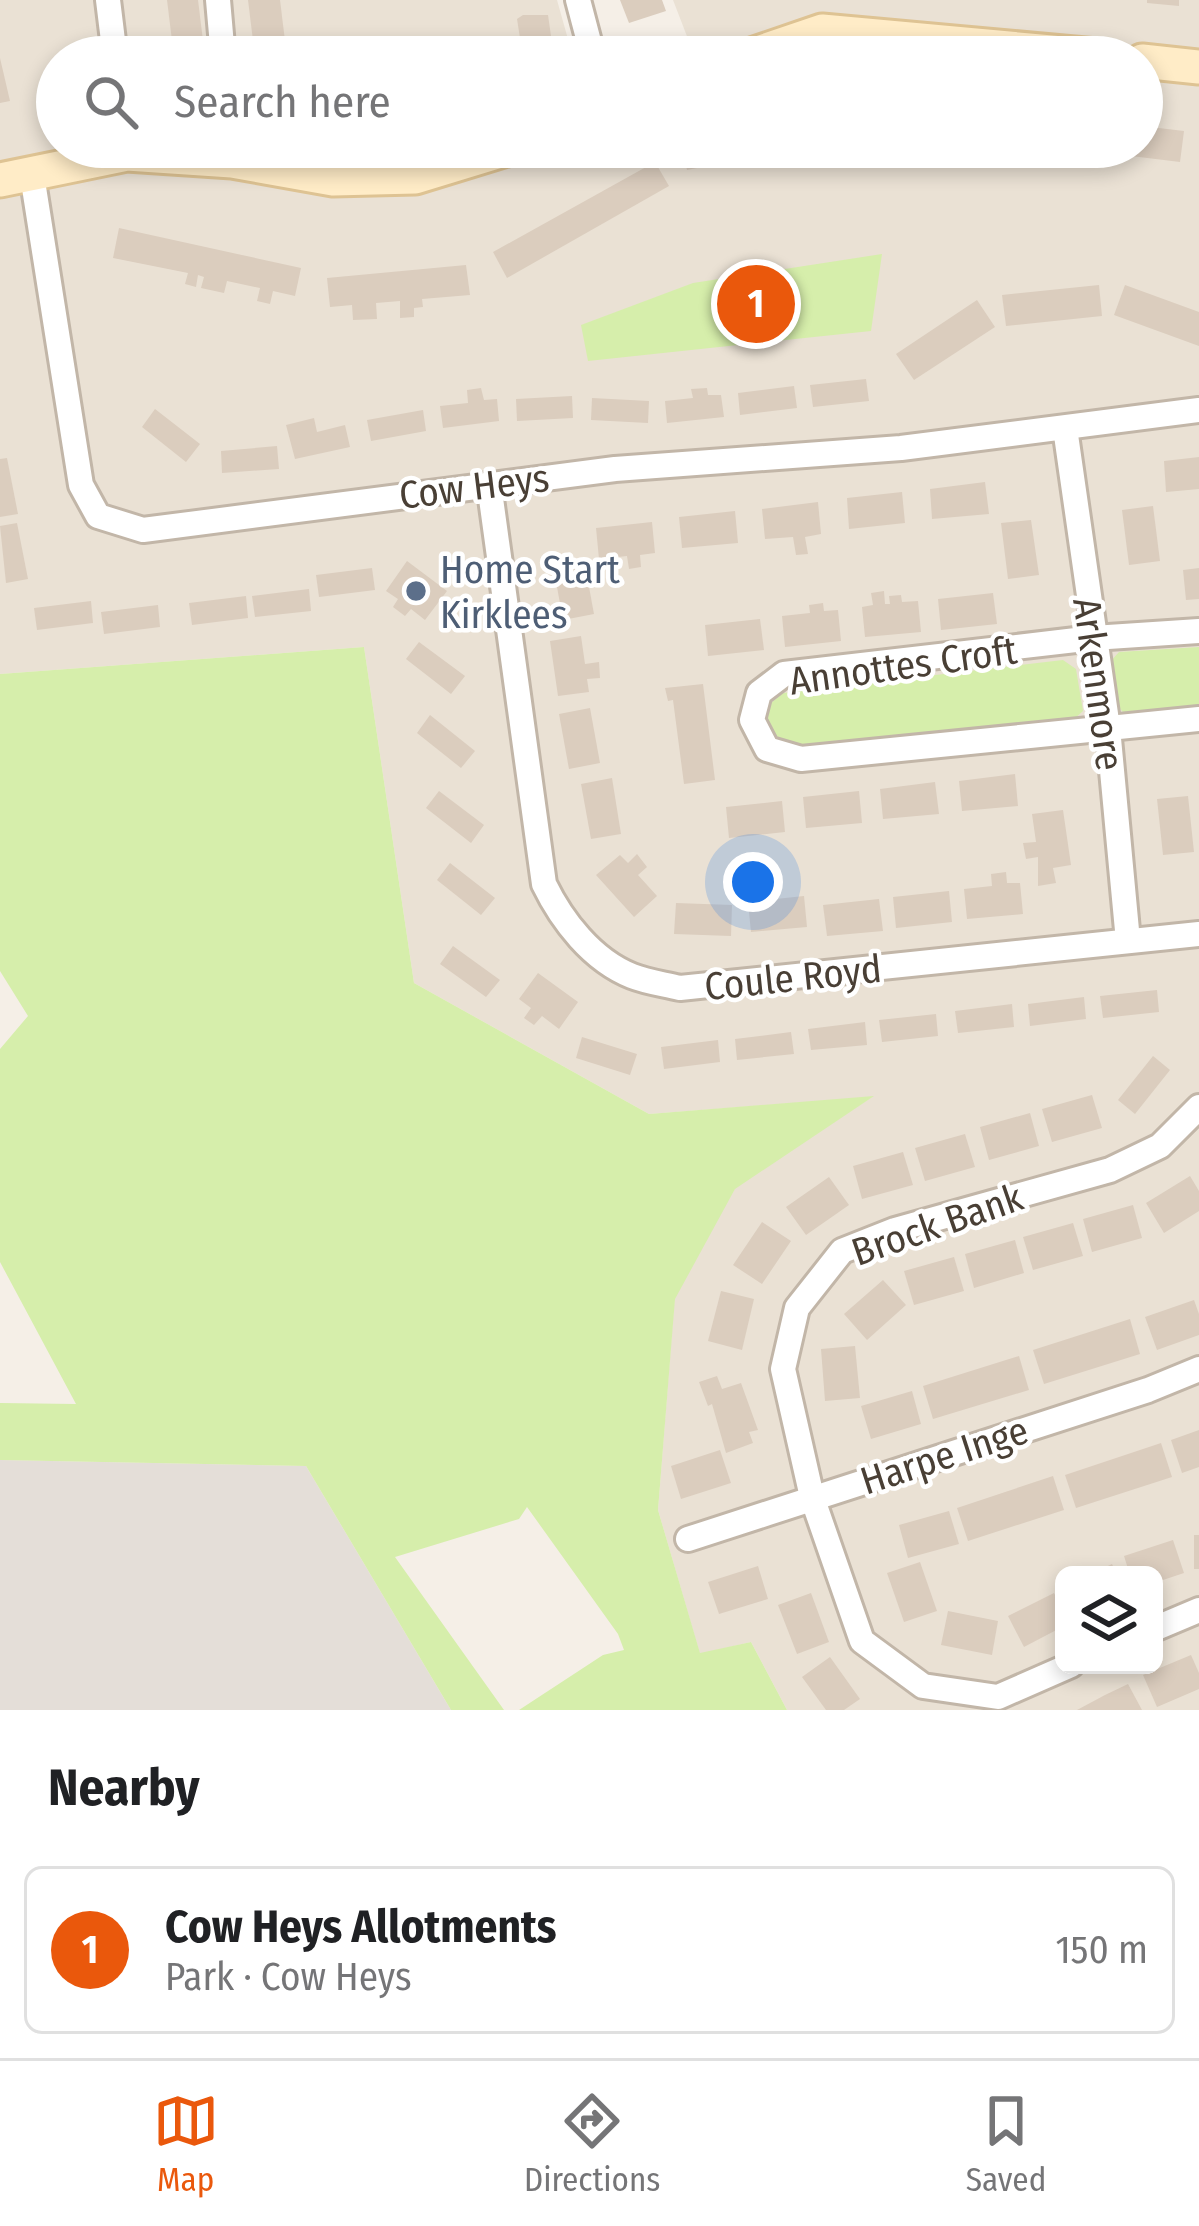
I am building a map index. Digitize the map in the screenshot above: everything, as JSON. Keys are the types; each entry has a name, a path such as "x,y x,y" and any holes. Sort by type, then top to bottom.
{"street":[{"path":"108,0 112,36"},
{"path":"218,0 221,36"},
{"path":"578,0 587,36"},
{"path":"807,36 822,31 877,36"},
{"path":"1163,64 1199,68"},
{"path":"16,178 55,168"},
{"path":"289,168 334,179 416,177 445,168"},
{"name":"Cow Heys","path":"16,178 81,485 98,516 143,530 615,469 901,448 1199,410"},
{"name":"Arkenmore","path":"1065,428 1108,728 1128,941"},
{"name":"Coule Royd","path":"489,484 544,884 560,917 629,975 680,988 1199,934"},
{"name":"Annottes Croft","path":"1199,631 1093,638 784,674 759,693 752,720 767,749 801,759 1199,719"},
{"name":"Brock Bank","path":"1055,1672 998,1697 923,1686 862,1641 812,1497 783,1369 797,1308 842,1251 896,1230 1110,1170 1160,1146 1199,1107"},
{"name":"Harpe Inge","path":"688,1539 1148,1390 1199,1369"},
{"path":"1163,1625 1199,1610"}],"shaded area":[{"path":"0,0 557,0 567,36 36,36 36,168 1163,168 1163,36 687,36 673,0 1199,0 1199,1710 787,1710 751,1642 700,1654 658,1510 675,1293 737,1185 872,1097 649,1114 414,983 364,647 0,674"},
{"path":"0,1460 306,1466 451,1710 0,1710"}],"green space":[{"path":"882,254 871,331 588,361 581,325 693,283"},
{"path":"364,647 414,983 649,1114 874,1096 735,1189 675,1299 658,1510 700,1653 751,1642 787,1710 519,1710 603,1655 624,1650 618,1634 527,1507 519,1519 395,1557 504,1710 451,1710 306,1466 0,1460 0,1403 76,1404 0,1262 0,1049 28,1016 0,971 0,674"},
{"path":"1199,647 1199,708 1126,715 1118,707 1111,661 1119,652"},
{"path":"1063,660 1076,669 1083,711 1071,722 792,748 762,727 766,707 783,693"}],"building":[{"path":"167,0 198,0 202,36 171,36"},
{"path":"248,0 280,0 284,36 252,36"},
{"path":"620,0 662,0 666,11 629,23"},
{"path":"1179,0 1179,6 1147,3"},
{"path":"548,15 551,36 520,36 517,19"},
{"path":"0,58 10,101 0,103"},
{"path":"1163,128 1184,131 1180,162 1163,160"},
{"path":"644,168 658,168 669,186 507,278 493,252"},
{"path":"119,228 301,268 295,296 273,291 270,304 257,301 260,288 227,281 224,293 201,288 204,277 198,275 196,287 185,284 188,273 113,258"},
{"path":"466,265 470,295 422,299 423,307 414,308 414,317 400,318 400,301 376,303 377,319 353,320 352,305 330,307 327,278"},
{"path":"1099,285 1102,316 1006,326 1002,295"},
{"path":"1125,285 1199,312 1199,346 1114,315"},
{"path":"977,300 995,327 914,380 896,354"},
{"path":"866,379 869,401 813,407 810,385"},
{"path":"794,386 797,408 740,415 738,393"},
{"path":"481,388 484,400 497,399 499,421 443,428 440,406 468,403 467,390"},
{"path":"707,388 708,395 721,395 724,417 667,423 665,401 693,398 691,389"},
{"path":"572,396 573,418 517,421 516,399"},
{"path":"592,398 649,401 648,423 591,420"},
{"path":"155,409 200,444 186,462 142,427"},
{"path":"423,410 426,431 371,441 367,420"},
{"path":"314,418 317,432 345,425 350,447 295,459 286,425"},
{"path":"277,446 279,469 222,473 221,451"},
{"path":"1199,457 1199,489 1166,492 1164,461"},
{"path":"7,458 18,514 0,517 0,459"},
{"path":"985,482 989,514 932,519 930,489"},
{"path":"902,492 905,523 849,529 847,498"},
{"path":"818,502 821,534 805,537 808,554 796,555 793,537 765,539 762,509"},
{"path":"1153,506 1160,561 1129,565 1122,510"},
{"path":"735,511 738,543 682,548 679,517"},
{"path":"1031,520 1039,575 1008,579 1001,523"},
{"path":"652,522 655,553 640,555 641,567 629,569 627,556 599,559 596,528"},
{"path":"17,523 28,579 6,583 0,526"},
{"path":"584,560 594,614 563,620 553,565"},
{"name":"Home Start Kirklees","path":"407,561 447,591 425,620 411,609 405,616 393,607 398,599 386,591"},
{"path":"372,568 375,590 319,597 316,575"},
{"path":"1199,568 1199,599 1186,600 1183,570"},
{"path":"309,589 311,611 255,617 252,596"},
{"path":"884,591 885,604 890,604 889,596 901,595 902,602 918,601 921,632 865,637 862,607 873,605 871,593"},
{"path":"993,593 997,624 941,630 938,599"},
{"path":"246,596 248,618 192,625 189,603"},
{"path":"91,601 93,623 37,630 34,608"},
{"path":"823,603 824,611 838,610 841,641 785,647 782,616 810,613 809,605"},
{"path":"158,605 160,627 104,634 101,612"},
{"path":"760,619 764,650 708,656 705,625"},
{"path":"581,636 585,664 599,662 600,678 587,679 589,692 558,696 550,641"},
{"path":"419,642 465,676 451,694 406,659"},
{"path":"703,684 715,780 684,784 673,700 668,701 665,688"},
{"path":"590,708 600,763 569,769 559,714"},
{"path":"430,715 475,751 461,768 417,733"},
{"path":"1015,774 1018,806 962,811 959,781"},
{"path":"612,778 621,834 591,839 581,784"},
{"path":"935,782 939,814 883,819 880,789"},
{"path":"439,791 484,825 471,843 426,808"},
{"path":"859,791 862,823 806,828 803,797"},
{"path":"1188,796 1194,852 1163,855 1157,799"},
{"path":"782,801 785,832 729,838 726,807"},
{"path":"1063,810 1071,865 1053,868 1056,883 1038,886 1038,857 1026,859 1023,843 1036,842 1032,814"},
{"path":"637,854 647,867 638,875 657,896 634,917 596,875 620,855 628,863"},
{"path":"450,863 495,898 481,915 437,880"},
{"path":"1006,872 1007,883 1020,883 1023,914 967,919 964,889 992,886 991,874"},
{"path":"949,891 952,922 896,928 893,897"},
{"path":"804,896 807,927 751,932 748,902"},
{"path":"879,899 883,931 827,936 823,905"},
{"path":"676,903 732,905 731,936 674,934"},
{"path":"453,946 500,980 486,997 440,964"},
{"path":"538,973 578,1002 559,1029 542,1016 534,1025 524,1018 531,1008 519,999"},
{"path":"1157,990 1159,1012 1103,1018 1100,996"},
{"path":"1084,997 1086,1019 1030,1026 1028,1004"},
{"path":"1012,1004 1014,1027 958,1033 955,1011"},
{"path":"936,1014 938,1036 882,1042 879,1020"},
{"path":"865,1022 867,1045 811,1050 808,1029"},
{"path":"791,1032 794,1054 737,1060 735,1039"},
{"path":"582,1037 637,1054 630,1075 576,1058"},
{"path":"718,1040 720,1062 664,1069 661,1047"},
{"path":"1153,1056 1170,1070 1135,1114 1118,1100"},
{"path":"1092,1095 1102,1128 1052,1142 1042,1109"},
{"path":"1030,1113 1039,1146 989,1160 980,1127"},
{"path":"965,1134 975,1167 925,1181 915,1148"},
{"path":"903,1152 913,1185 862,1199 853,1166"},
{"path":"1190,1176 1199,1191 1199,1211 1164,1233 1146,1203"},
{"path":"829,1177 849,1205 806,1235 786,1207"},
{"path":"1133,1205 1142,1238 1092,1252 1083,1219"},
{"path":"762,1222 791,1241 762,1284 733,1265"},
{"path":"1073,1223 1083,1256 1033,1270 1023,1237"},
{"path":"1015,1240 1024,1273 974,1288 965,1254"},
{"path":"954,1257 964,1291 914,1305 904,1271"},
{"path":"883,1280 906,1305 867,1340 844,1314"},
{"path":"721,1291 754,1299 742,1350 708,1341"},
{"path":"1194,1300 1199,1335 1157,1350 1145,1317"},
{"path":"1130,1319 1140,1354 1044,1384 1033,1350"},
{"path":"855,1346 860,1398 825,1401 821,1349"},
{"path":"1019,1356 1029,1390 933,1419 923,1386"},
{"path":"717,1376 722,1389 741,1383 758,1430 749,1432 753,1443 726,1453 712,1404 708,1406 699,1382"},
{"path":"912,1391 921,1424 871,1439 861,1406"},
{"path":"1199,1430 1199,1467 1182,1473 1171,1440"},
{"path":"1161,1443 1172,1477 1076,1508 1065,1475"},
{"path":"720,1450 731,1483 681,1499 671,1466"},
{"path":"1053,1476 1064,1510 968,1541 957,1508"},
{"path":"949,1511 959,1544 908,1558 899,1525"},
{"path":"1194,1535 1199,1535 1199,1569 1194,1569"},
{"path":"1173,1540 1184,1573 1163,1580 1163,1566 1127,1566 1124,1556"},
{"path":"920,1562 937,1611 904,1622 887,1573"},
{"path":"758,1566 768,1599 719,1614 708,1582"},
{"path":"811,1593 829,1642 797,1654 778,1605"},
{"path":"1055,1595 1055,1631 1024,1647 1008,1616"},
{"path":"948,1611 998,1621 992,1655 941,1645"},
{"path":"1191,1655 1199,1673 1199,1689 1157,1707 1143,1675 1163,1674 1163,1667"},
{"path":"830,1657 860,1699 844,1710 826,1710 802,1677"},
{"path":"1128,1684 1142,1710 1077,1710 1105,1695"}],"place":[{"name":"Cow Heys Allotments","path":"756,304"},
{"name":"Home Start Kirklees","path":"416,591"}]}
